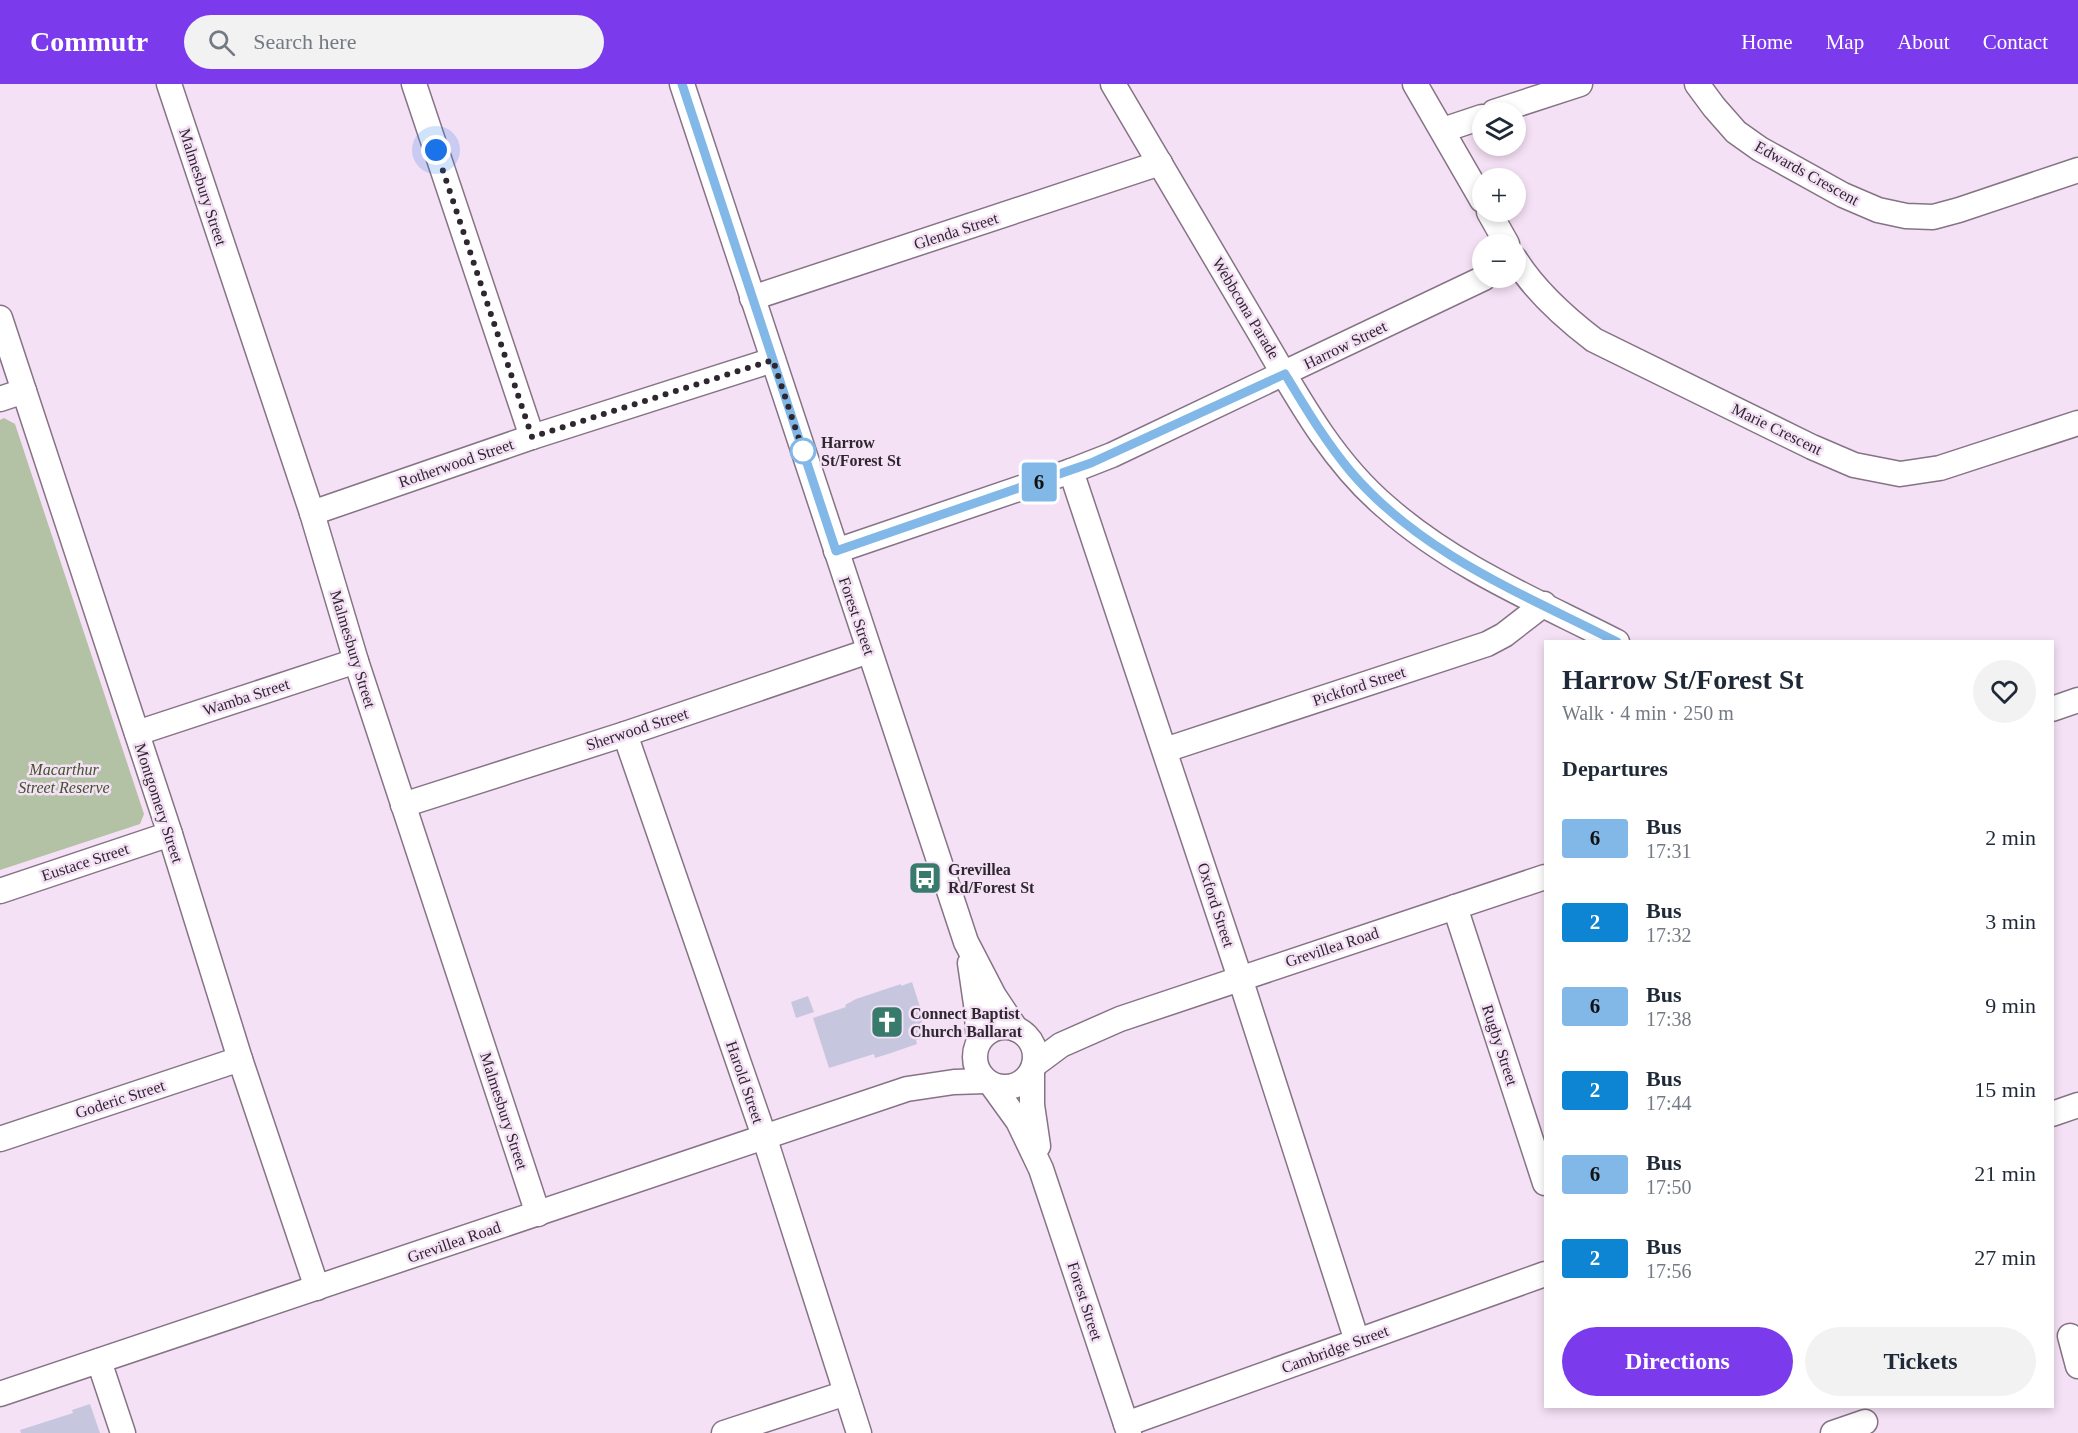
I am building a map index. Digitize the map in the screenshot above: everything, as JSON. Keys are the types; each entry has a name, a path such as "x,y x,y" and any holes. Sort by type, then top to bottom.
{"street":[{"name":"Malmesbury Street","path":"169,84 312,513 356,661 538,1214"},
{"path":"414,84 532,437"},
{"name":"Forest Street","path":"682,84 966,942"},
{"name":"Webbcona Parade","path":"1113,84 1285,374 1321,432 1351,471 1383,506 1427,541 1507,588 1544,604 1613,640"},
{"path":"1415,84 1472,182"},
{"path":"1525,102 1580,84"},
{"name":"Edwards Crescent","path":"1697,84 1736,132 1760,149 1843,195 1878,210 1906,216 1934,217 2078,170"},
{"path":"1443,130 1472,120"},
{"name":"Glenda Street","path":"752,298 1160,164"},
{"name":"Marie Crescent","path":"1526,273 1549,302 1594,340 1812,447 1854,465 1900,474 1917,473 1940,468 2078,423"},
{"name":"Harrow Street","path":"836,551 1112,455 1472,284"},
{"name":"Montgomery Street","path":"0,318 170,834 240,1059 317,1288"},
{"name":"Rotherwood Street","path":"312,513 532,437 773,360"},
{"path":"0,399 24,391"},
{"name":"Oxford Street","path":"1071,471 1240,978 1357,1341"},
{"name":"Pickford Street","path":"1165,750 1487,644 1504,635 1544,604"},
{"name":"Sherwood Street","path":"403,805 625,734 869,651"},
{"name":"Wamba Street","path":"137,733 356,661"},
{"path":"2054,708 2078,700"},
{"name":"Harold Street","path":"625,734 764,1136 859,1433"},
{"name":"Eustace Street","path":"0,891 170,834"},
{"name":"Grevillea Road","path":"907,1089 954,1082 989,1083 1000,1087 1014,1086 1023,1082 1033,1068 1052,1051 1120,1018 1544,877"},
{"name":"Rugby Street","path":"1455,907 1544,1180"},
{"path":"966,942 994,996 1033,1047 1033,1068"},
{"path":"966,942 976,1004 977,1045 974,1059 976,1069 989,1083"},
{"name":"Grevillea Road","path":"0,1394 907,1089 947,1069 993,1029 1002,1027 1020,1031 1058,1031 1120,1018"},
{"name":"Goderic Street","path":"0,1139 240,1059"},
{"name":"Forest Street","path":"1033,1068 1033,1112 1041,1169"},
{"name":"Forest Street","path":"989,1083 1018,1121 1041,1169 1128,1429"},
{"path":"2054,1113 2078,1105"},
{"name":"Cambridge Street","path":"1128,1429 1357,1341 1544,1274"},
{"path":"2070,1336 2078,1366"},
{"path":"99,1361 123,1433"},
{"path":"724,1433 846,1393"},
{"path":"1833,1433 1865,1421"}],"green space":[{"name":"Macarthur Street Reserve","path":"4,418 15,424 144,814 140,824 0,870 0,420"}],"building":[{"name":"Connect Baptist Church Ballarat","path":"912,982 920,1007 917,1008 927,1036 916,1040 917,1044 891,1053 875,1058 874,1054 829,1068 813,1018 846,1007 845,1005 856,999"},
{"path":"808,996 814,1012 796,1018 791,1002"},
{"path":"90,1404 100,1433 21,1433 20,1430 73,1413 72,1410"}],"bus line":[{"name":"6","path":"682,84 836,551 1112,455 1285,374 1321,432 1351,471 1383,506 1427,541 1469,567 1613,640"}],"place":[{"name":"Harrow St/Forest St","path":"803,451"},
{"name":"Grevillea Rd/Forest St","path":"925,878"},
{"name":"Connect Baptist Church Ballarat","path":"887,1022"}],"route":[{"path":"436,150 532,437 773,360 803,451"}]}
